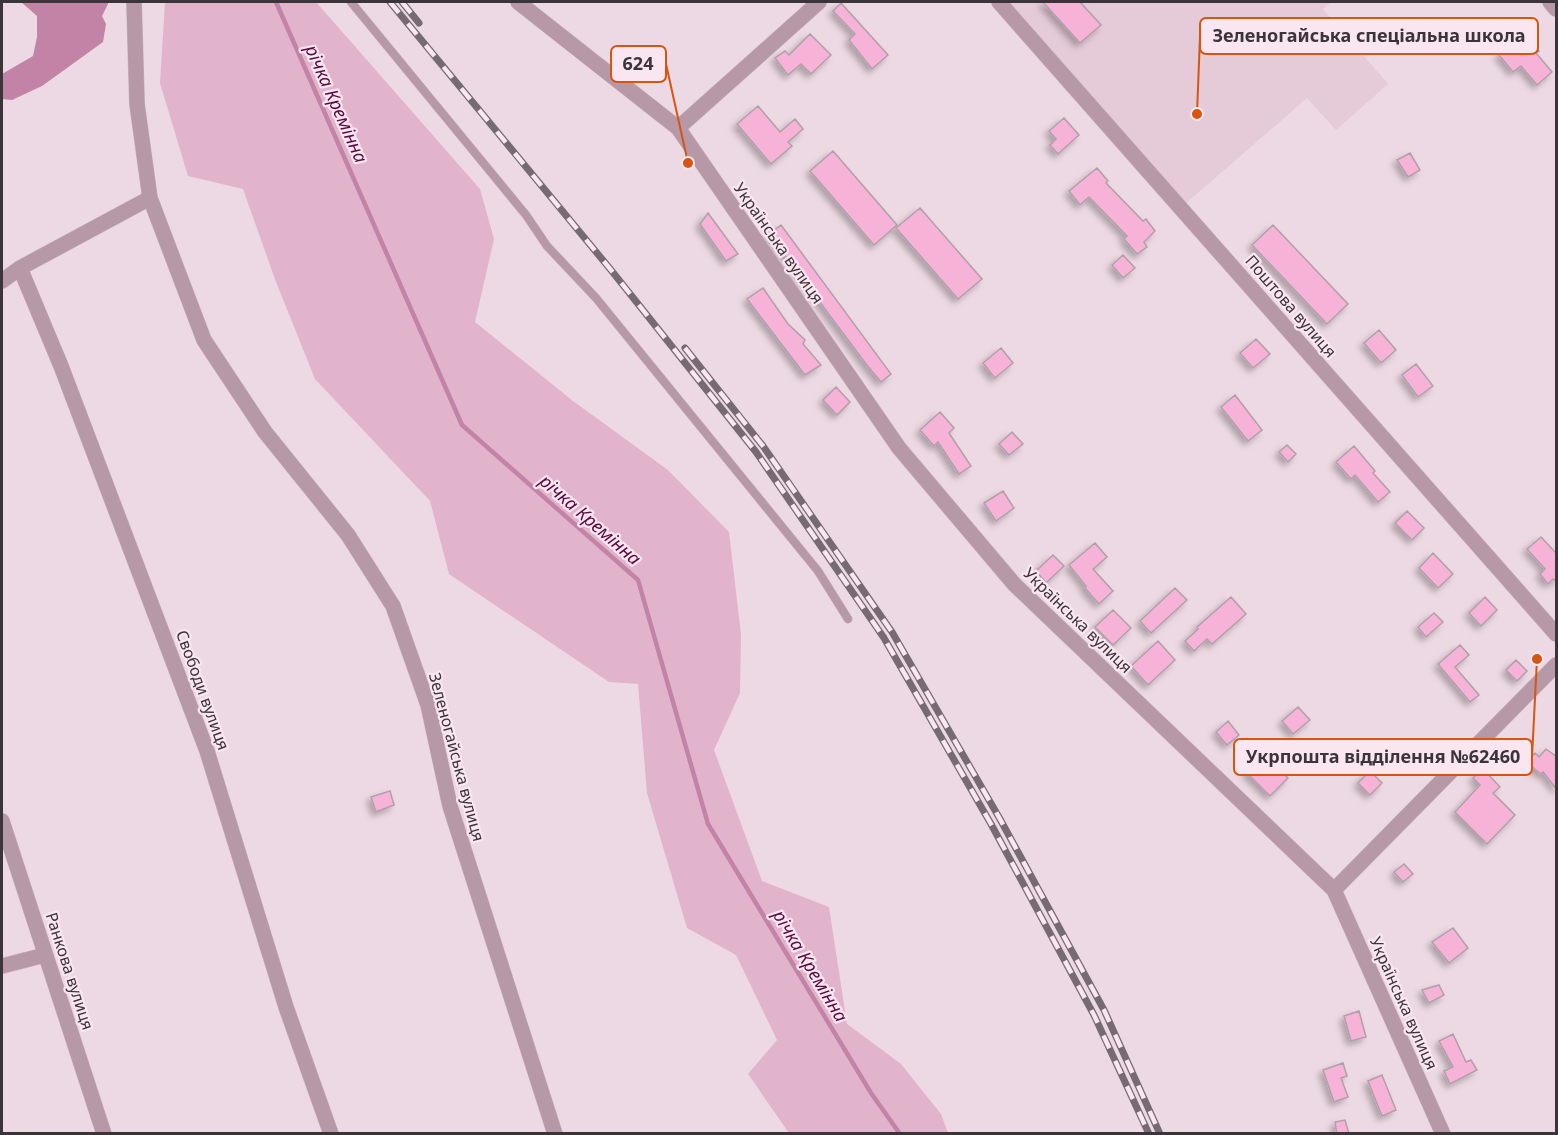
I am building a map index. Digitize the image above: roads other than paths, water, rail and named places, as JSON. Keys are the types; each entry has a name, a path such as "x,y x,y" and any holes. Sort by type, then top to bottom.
{"street":[{"name":"Зеленогайська вулиця","path":"134,2 138,105 150,198 204,340 265,432 348,535 393,606 428,705 450,806 555,1134"},
{"name":"Українська вулиця","path":"518,2 678,128 899,448 1014,584 1334,890 1443,1134"},
{"path":"678,128 819,2"},
{"name":"Поштова вулиця","path":"999,2 1557,634"},
{"path":"1550,2 1557,9"},
{"path":"2,281 20,267 150,198"},
{"name":"Свободи вулиця","path":"20,267 61,366 207,752 286,1007 331,1134"},
{"path":"1334,890 1557,665"},
{"name":"Ранкова вулиця","path":"2,821 104,1134"},
{"path":"2,966 45,955"}],"lane":[{"path":"351,2 526,215 547,246 596,298 818,571 848,618"}],"waterway":[{"name":"річка Кремінна","path":"276,2 462,425 638,580 708,824 871,1093 900,1134"}],"railway":[{"path":"390,2 611,270 756,452 884,638 991,824 1094,1015 1149,1134"},
{"path":"402,2 419,23"},
{"path":"685,348 763,446 892,632 1000,819 1104,1010 1160,1134"}],"place":[{"name":"Зеленогайська спеціальна школа","path":"1197,114"},
{"name":"624","path":"688,163"},
{"name":"Укрпошта відділення №62460","path":"1537,659"}]}
